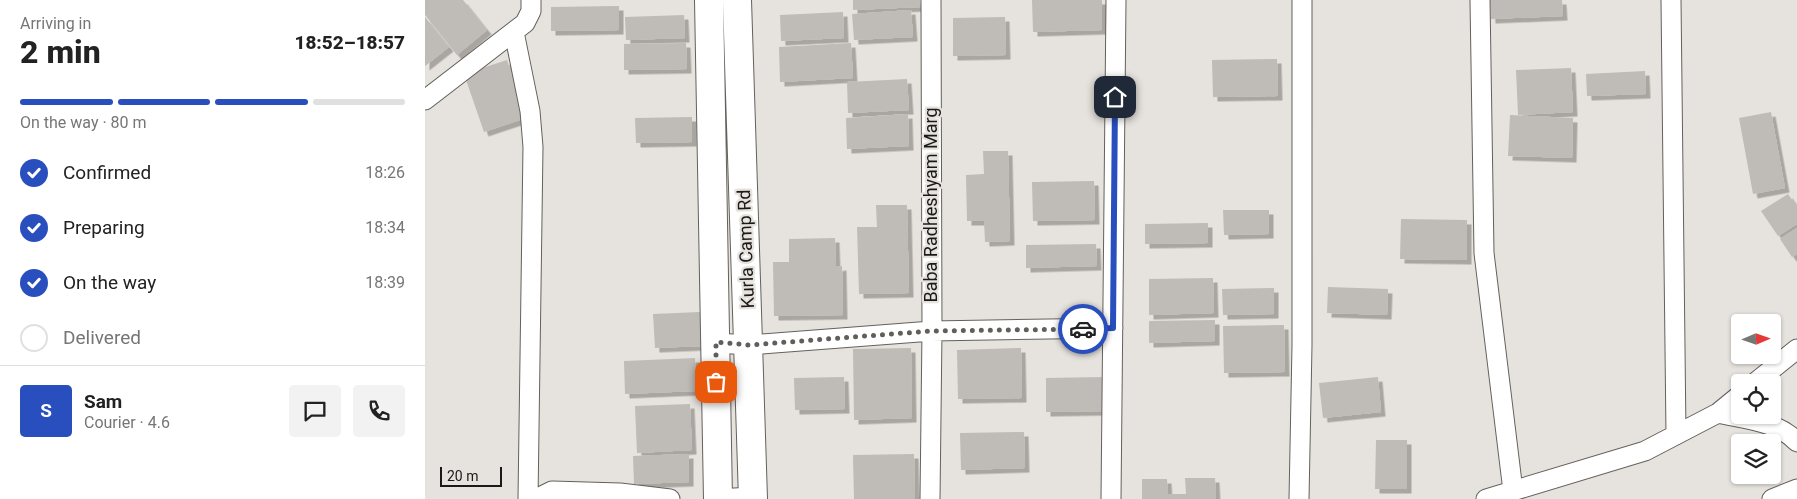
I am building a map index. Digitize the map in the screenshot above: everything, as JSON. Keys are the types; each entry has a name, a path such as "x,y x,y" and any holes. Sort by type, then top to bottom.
{"main road":[{"name":"Kurla Camp Rd","path":"709,0 716,342 717,499"},
{"name":"Kurla Camp Rd","path":"737,0 753,498"}],"street":[{"path":"425,100 525,23 531,11 531,0"},
{"name":"Baba Radheshyam Marg","path":"930,499 931,0"},
{"path":"1111,499 1116,0"},
{"path":"1299,499 1302,345 1302,0"},
{"path":"1480,0 1484,253 1513,491"},
{"path":"1672,0 1676,435"},
{"path":"514,32 530,111 533,147 528,499"},
{"path":"716,342 749,345 931,331 1113,328"},
{"path":"1766,374 1797,350"},
{"path":"1485,499 1645,451 1718,413 1731,402"},
{"path":"1718,413 1767,424 1780,429 1797,442"},
{"path":"1772,499 1797,490"},
{"path":"535,499 552,491 620,493 670,499"},
{"path":"717,499 753,498"}],"building":[{"path":"425,0 463,0 487,30 457,55 425,15"},
{"path":"853,0 920,0 921,7 853,10"},
{"path":"1032,0 1102,0 1102,30 1033,32"},
{"path":"1490,0 1562,0 1563,16 1491,19"},
{"path":"619,6 619,30 551,31 551,7"},
{"path":"911,10 913,37 854,40 852,14"},
{"path":"843,12 844,38 781,41 780,15"},
{"path":"684,15 685,38 626,40 625,17"},
{"path":"425,17 449,47 425,66"},
{"path":"1005,17 1006,55 953,56 953,18"},
{"path":"686,43 687,69 624,70 624,44"},
{"path":"851,43 853,78 780,82 779,47"},
{"path":"1277,59 1278,96 1213,97 1212,60"},
{"path":"507,60 526,118 484,132 464,74"},
{"path":"1571,68 1573,112 1518,115 1516,70"},
{"path":"1645,71 1646,94 1587,96 1586,74"},
{"path":"907,79 909,110 848,113 847,82"},
{"path":"1771,112 1785,188 1753,194 1739,118"},
{"path":"908,114 909,146 847,149 846,118"},
{"path":"1510,115 1573,118 1572,158 1508,156"},
{"path":"692,117 692,142 636,143 635,118"},
{"path":"983,151 1008,151 1010,241 985,242 984,221 967,221 966,175 984,174"},
{"path":"1094,181 1095,220 1033,221 1032,182"},
{"path":"1788,194 1797,207 1797,224 1778,236 1761,211"},
{"path":"876,205 907,205 909,293 859,294 857,227 877,227"},
{"path":"1223,210 1269,210 1269,234 1224,235"},
{"path":"1401,219 1467,220 1467,260 1400,259"},
{"path":"1208,223 1208,243 1145,244 1145,224"},
{"path":"1797,228 1797,254 1792,257 1780,239"},
{"path":"835,238 836,267 842,266 843,315 774,316 773,262 789,262 789,239"},
{"path":"1096,244 1097,266 1026,268 1026,245"},
{"path":"1213,278 1214,313 1149,315 1149,279"},
{"path":"1328,287 1388,289 1387,315 1327,313"},
{"path":"1274,288 1274,314 1223,315 1222,289"},
{"path":"700,312 702,346 655,348 653,314"},
{"path":"1215,320 1215,341 1149,343 1149,321"},
{"path":"1284,325 1285,372 1224,373 1223,326"},
{"path":"911,348 912,418 854,420 853,349"},
{"path":"1021,348 1022,398 958,399 957,350"},
{"path":"695,358 696,391 625,394 624,361"},
{"path":"844,377 845,409 795,410 794,378"},
{"path":"1104,377 1104,411 1046,412 1046,378"},
{"path":"1378,377 1381,412 1323,418 1319,383"},
{"path":"690,404 692,450 637,453 635,406"},
{"path":"1024,432 1025,468 961,470 960,433"},
{"path":"1376,440 1407,440 1407,489 1375,489"},
{"path":"689,454 689,482 634,484 633,456"},
{"path":"914,454 915,499 854,499 853,455"},
{"path":"1185,478 1215,478 1216,499 1142,499 1142,479 1167,479 1168,494 1186,494"}],"way so far":[{"path":"716,382 716,342 749,345 931,331 1083,329"}],"route":[{"path":"1083,329 1113,328 1115,97"}]}
